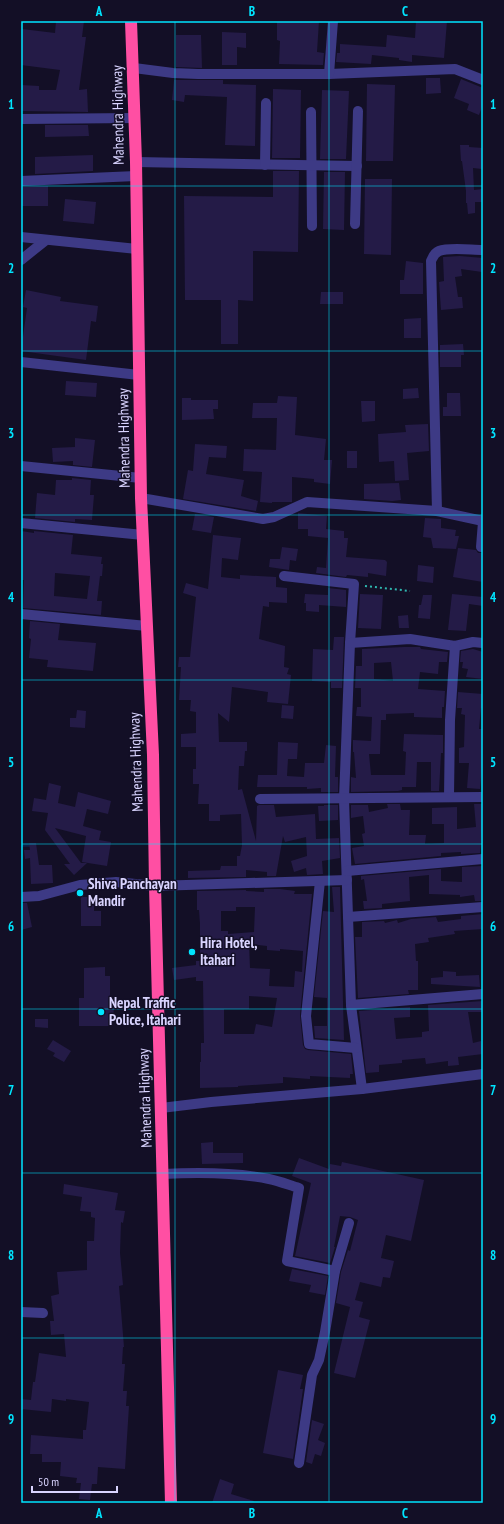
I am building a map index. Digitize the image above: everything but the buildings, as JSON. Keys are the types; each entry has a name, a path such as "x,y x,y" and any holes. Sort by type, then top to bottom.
{"highway":[{"name":"Mahendra Highway","path":"131,21 134,68 136,162 140,375 140,478 153,755 171,1503"}],"street":[{"path":"329,74 333,21"},
{"path":"134,68 173,73 329,74 455,69 483,80"},
{"path":"265,165 266,103"},
{"path":"355,224 358,111"},
{"path":"311,112 312,226"},
{"path":"21,119 135,118"},
{"path":"136,162 357,166"},
{"path":"21,181 136,176"},
{"path":"21,237 137,249"},
{"path":"21,260 46,240"},
{"path":"437,511 431,261 435,254 445,250 483,250"},
{"path":"21,362 140,375"},
{"path":"21,466 140,478"},
{"path":"141,498 263,519 274,517 306,502 437,511 483,521 481,547"},
{"path":"21,523 143,535"},
{"path":"284,576 354,584 350,643 344,799 351,1005 362,1089"},
{"path":"21,614 147,626"},
{"path":"350,643 410,639 455,646 473,642 483,643"},
{"path":"449,797 450,720 455,646"},
{"path":"260,799 483,797"},
{"path":"21,898 38,896 80,885 116,882 155,886 320,881 347,875 483,859"},
{"path":"320,881 306,1016 309,1044 356,1048"},
{"path":"348,918 483,908"},
{"path":"351,1005 483,994"},
{"path":"161,1108 211,1102 362,1089 483,1074"},
{"path":"163,1174 200,1172 230,1174 269,1180 299,1188 287,1261 335,1271"},
{"path":"299,1463 312,1375 319,1360 335,1271 349,1223"},
{"path":"21,1312 43,1313"}],"path":[{"path":"354,584 371,588 410,591"}],"waterway":[{"path":"21,845 32,845"}],"place":[{"name":"Shiva Panchayan Mandir","path":"80,893"},
{"name":"Hira Hotel, Itahari","path":"192,952"},
{"name":"Nepal Traffic Police, Itahari","path":"101,1012"}]}
